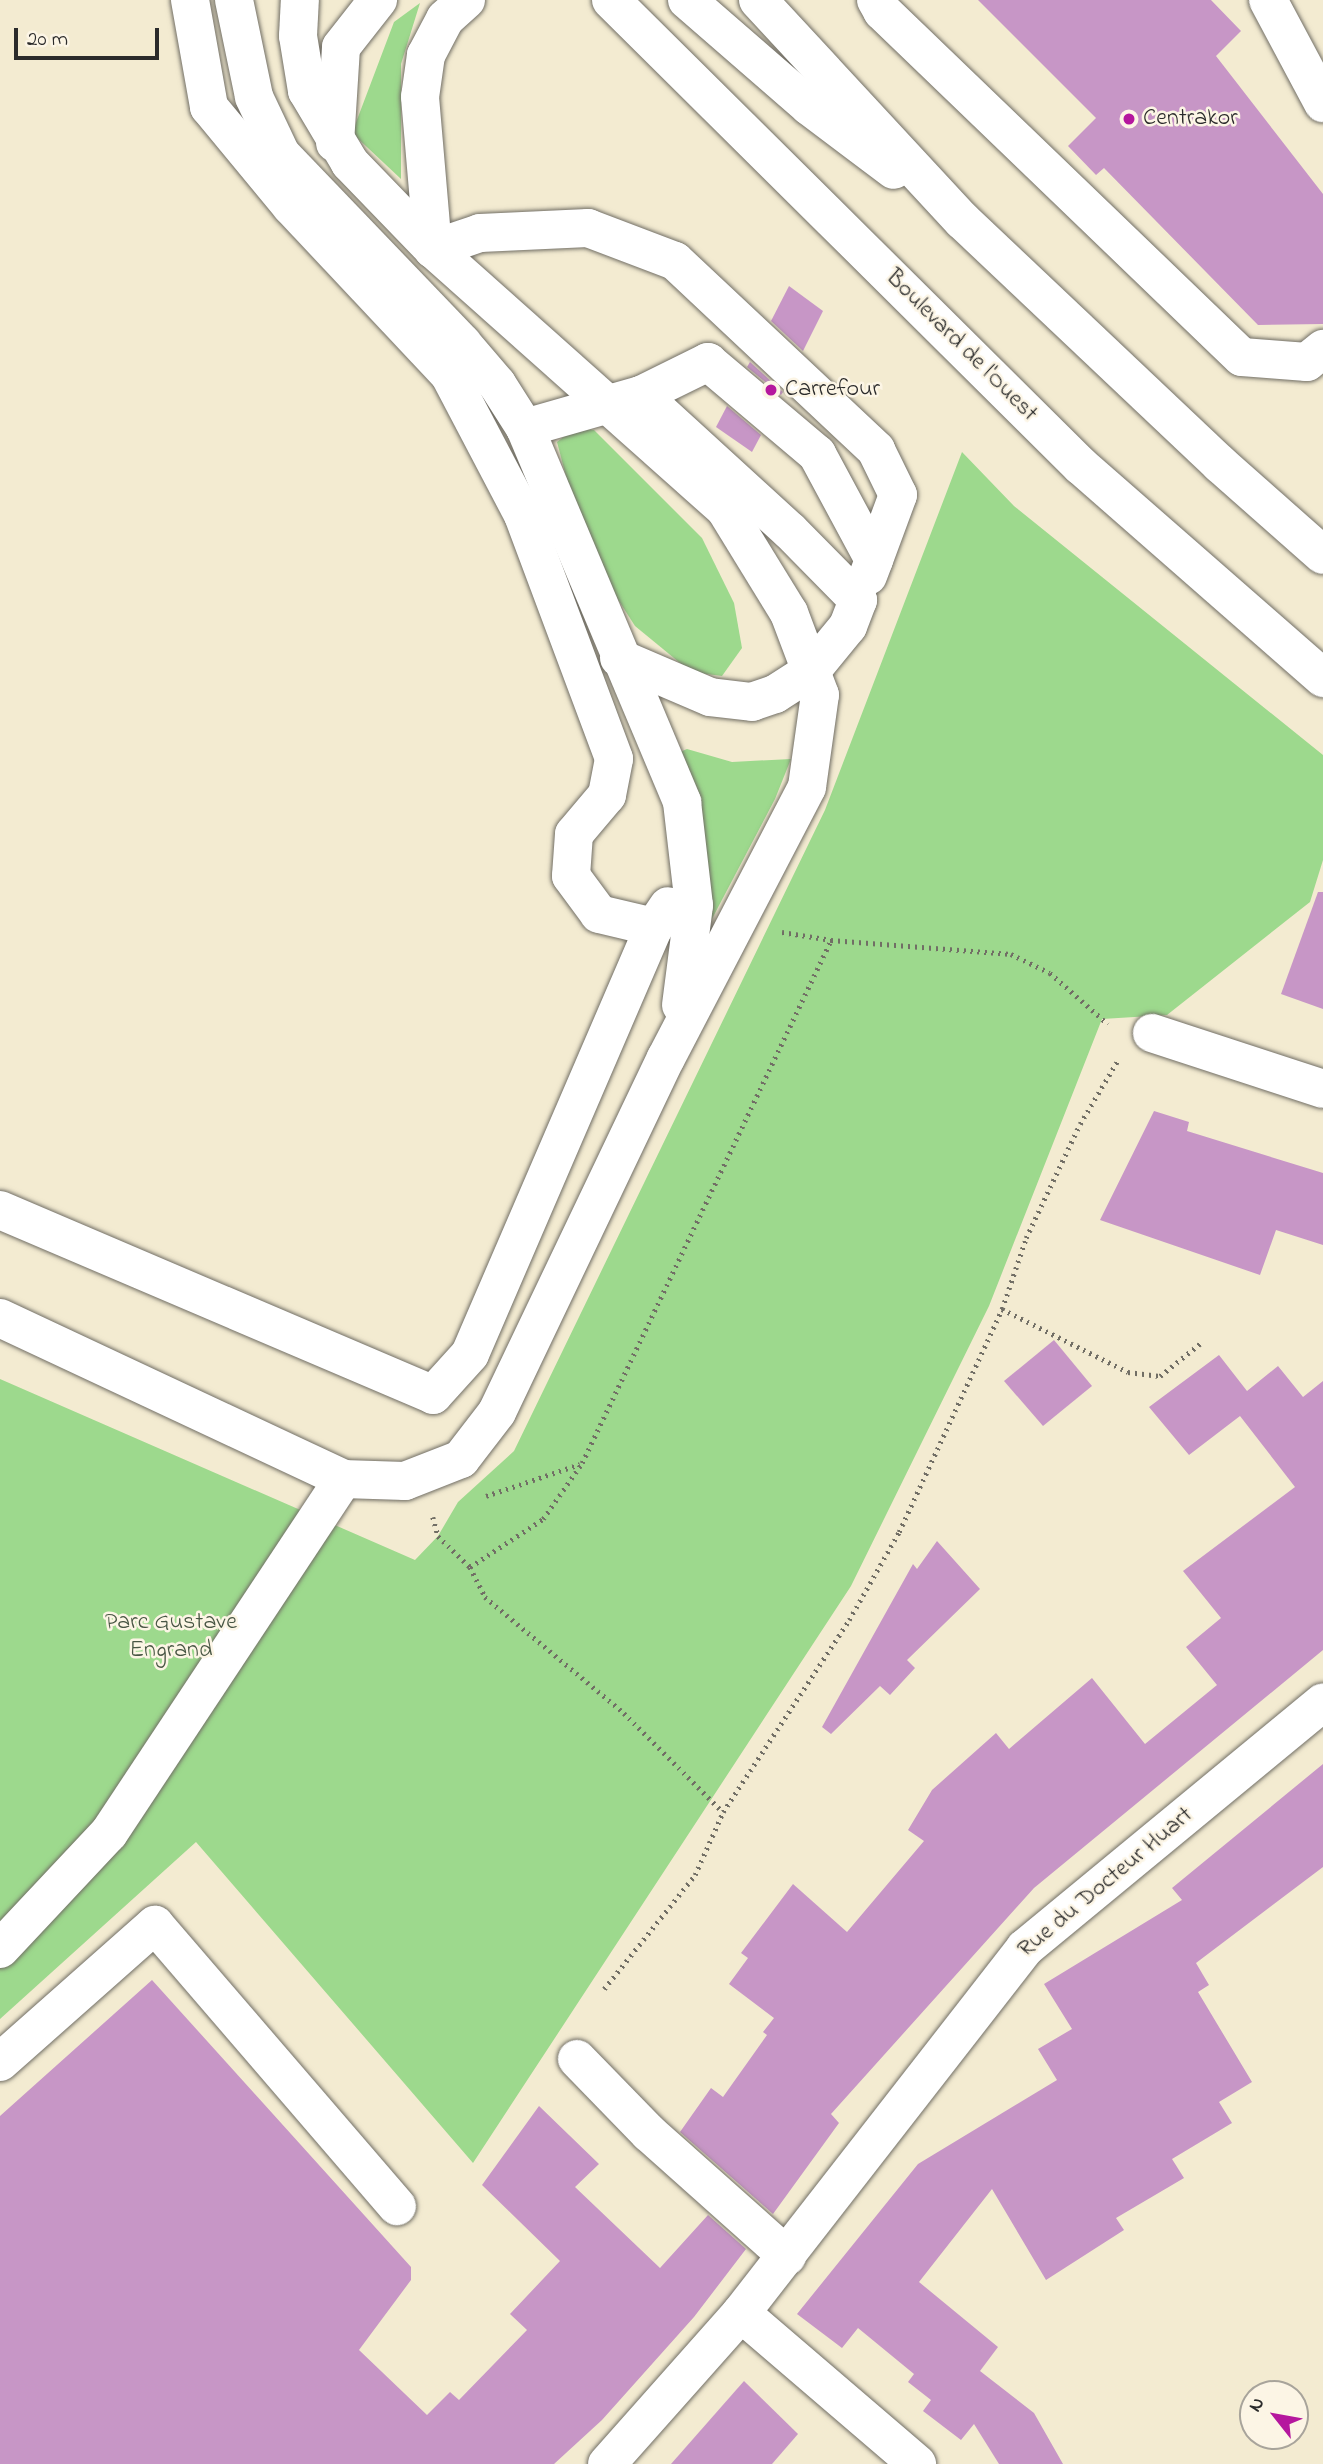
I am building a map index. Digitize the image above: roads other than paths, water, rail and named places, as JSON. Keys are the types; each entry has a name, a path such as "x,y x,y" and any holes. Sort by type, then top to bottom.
{"street":[{"path":"190,0 209,107 291,206 449,374 523,515 614,759 607,795 574,834 571,876 599,914 654,927"},
{"path":"300,0 298,36 307,91 335,143 433,249 790,531 858,600"},
{"path":"335,143 341,47 378,0"},
{"path":"433,249 420,97 426,55 445,19 466,0"},
{"name":"Boulevard de l'Ouest","path":"611,0 1082,466 1323,678"},
{"path":"687,0 808,106 962,221"},
{"path":"758,0 962,221 1220,464 1323,555"},
{"path":"876,0 882,11 1242,356 1307,362 1323,349"},
{"path":"1268,0 1323,103"},
{"path":"235,5 254,97 281,154 462,343 497,384 526,428 619,658 682,802 694,905 685,990 666,1058"},
{"path":"433,249 480,233 588,228 675,261 876,450 898,495 848,626 811,671 775,694 751,702 710,697 619,658"},
{"path":"526,428 626,401 708,362 817,454 874,560"},
{"path":"0,1318 343,1479 405,1482 461,1459 497,1412 666,1058 807,787 820,695 789,613 725,509 626,401"},
{"path":"0,1210 433,1395 470,1353 654,927 690,872"},
{"path":"1140,1038 1323,1089"},
{"path":"0,1949 109,1833 343,1479"},
{"name":"Rue du Docteur Huart","path":"607,2464 741,2313 1026,1948 1322,1705"},
{"path":"0,2063 155,1925 397,2206"},
{"path":"577,2059 649,2133 787,2256"},
{"path":"741,2313 917,2464"}],"place":[{"name":"Centrakor","path":"1129,119"},
{"name":"Carrefour","path":"771,390"}],"park label":[{"name":"Parc Gustave Engrand","path":"171,1637"}]}
